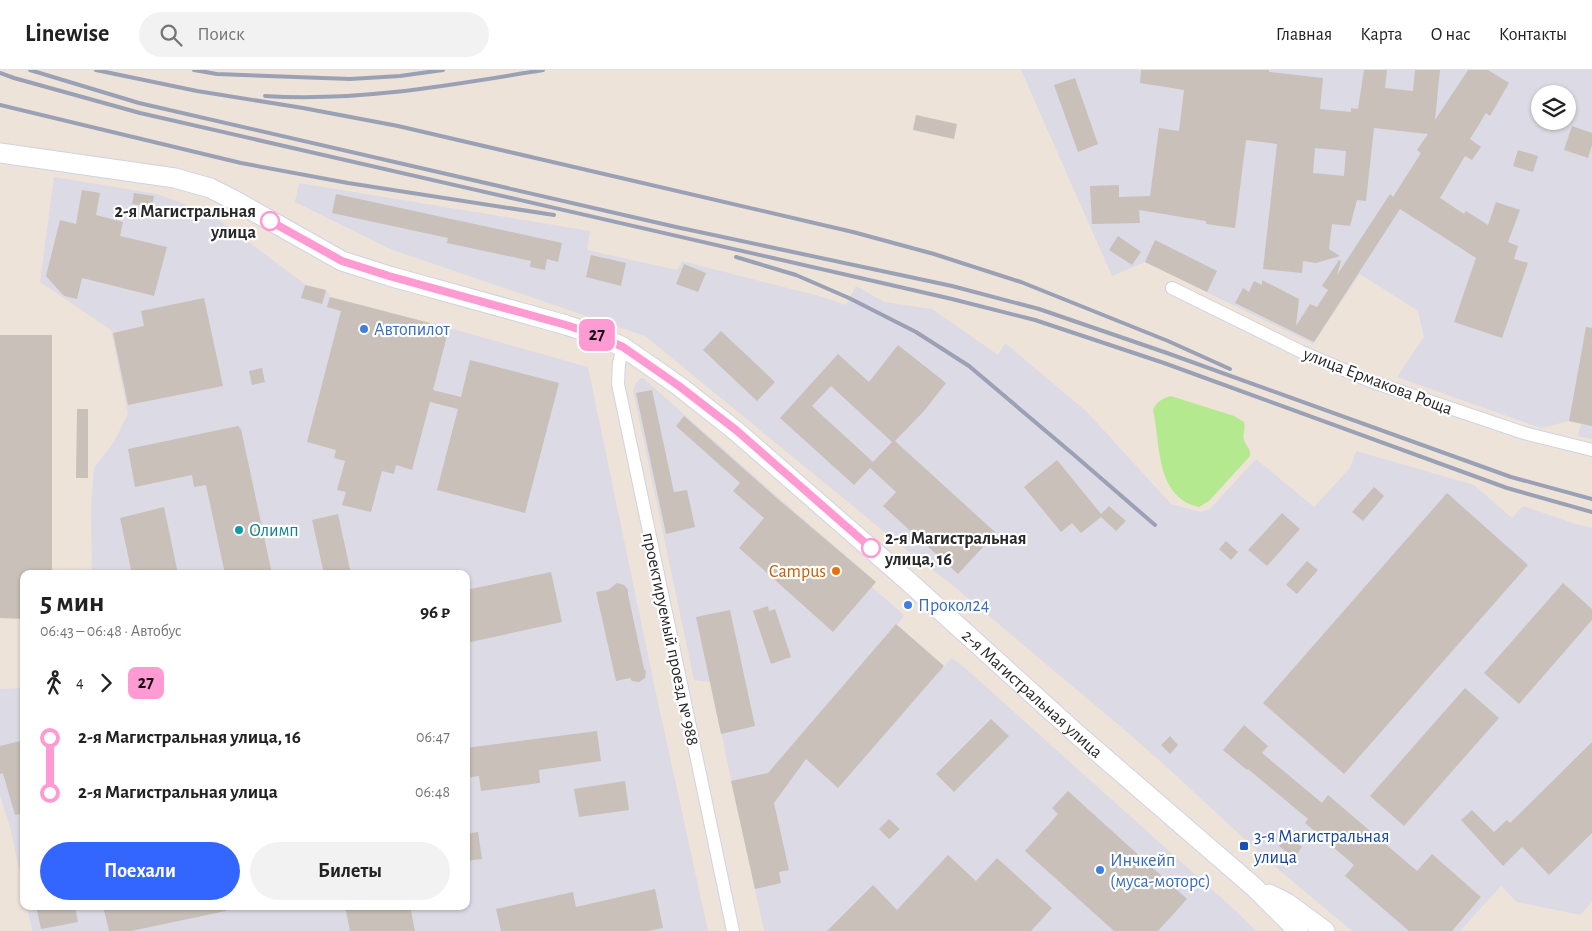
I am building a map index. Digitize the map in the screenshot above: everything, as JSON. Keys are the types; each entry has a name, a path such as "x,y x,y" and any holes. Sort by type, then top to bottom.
{"street":[{"name":"2-я Магистральная улица","path":"0,153 175,178 210,188 342,261 389,276 566,325 623,347 679,386 736,430 915,587 1078,735 1256,888 1298,931"},
{"name":"улица Ермакова Роща","path":"1172,288 1302,352 1370,381 1515,430 1592,450"},
{"name":"проектируемый проезд № 988","path":"623,347 619,362 618,384 732,931"},
{"name":"2-я Магистральная улица","path":"1256,888 1287,903 1325,931"},
{"path":"1256,888 1288,931"}],"shaded area":[{"path":"1021,70 1592,70 1592,439 1578,436 1581,424 1569,421 1541,428 1397,377 1424,337 1418,311 1360,274 1313,344 1145,262 1112,276"},
{"path":"54,177 157,194 210,213 306,285 326,290 330,297 588,367 708,931 32,931 28,910 470,910 470,570 92,570 91,506 94,468 114,442 128,414 111,330 40,282"},
{"path":"299,183 590,231 587,250 677,270 682,261 819,296 846,305 856,286 884,302 932,309 998,355 1005,343 1087,412 1171,504 1200,512 1210,509 1256,459 1314,507 1350,468 1356,451 1474,485 1512,518 1523,506 1592,528 1592,902 1580,915 1517,902 1501,886 1460,931 1352,931 1265,858 1127,732 951,584 914,556 645,336 390,249 295,202"},
{"path":"641,378 876,582 872,587 904,615 897,625 944,666 952,658 965,668 1256,931 764,931 710,682 694,680 633,391 636,383"},
{"path":"20,688 20,873 10,827 0,796 0,689"}],"green space":[{"path":"1171,396 1234,416 1244,422 1244,438 1250,451 1250,456 1209,501 1199,507 1185,501 1174,493 1162,468 1153,410 1160,401"}],"building":[{"path":"1141,70 1269,70 1269,72 1323,78 1320,109 1351,112 1351,108 1358,109 1364,70 1387,70 1385,88 1413,91 1415,70 1440,70 1435,120 1468,70 1488,70 1509,83 1490,116 1486,113 1470,139 1481,147 1472,160 1465,156 1440,198 1464,214 1466,211 1488,225 1496,202 1520,210 1508,242 1518,246 1514,259 1528,263 1502,338 1454,322 1476,258 1400,209 1314,342 1235,303 1243,288 1249,292 1254,281 1262,285 1262,280 1299,299 1296,326 1310,304 1317,307 1328,290 1322,286 1339,260 1341,261 1337,275 1390,194 1393,197 1421,153 1417,150 1428,134 1374,128 1366,201 1357,200 1350,226 1332,224 1329,249 1340,256 1316,263 1303,261 1302,273 1263,269 1277,144 1246,140 1235,228 1206,224 1206,221 1139,210 1140,223 1092,224 1090,186 1119,185 1119,197 1150,196 1159,128 1179,131 1184,90 1140,83","holes":["1315,148 1346,151 1344,176 1313,173"]},
{"path":"1075,78 1098,144 1078,152 1054,85"},
{"path":"916,115 957,124 954,139 913,130"},
{"path":"1576,127 1592,133 1592,145 1588,158 1564,150 1571,130 1576,130"},
{"path":"1518,150 1538,156 1533,172 1513,166"},
{"path":"82,190 100,193 96,215 123,222 120,236 167,247 154,296 82,278 77,299 64,296 46,276 60,220 76,224"},
{"path":"134,193 154,196 152,207 132,204"},
{"path":"336,194 562,243 558,262 547,259 545,270 530,267 531,261 447,243 448,238 332,213"},
{"path":"1118,236 1141,252 1132,265 1109,250"},
{"path":"1155,240 1217,271 1207,292 1145,262"},
{"path":"591,255 626,263 621,286 586,277"},
{"path":"684,264 706,273 698,292 676,284"},
{"path":"305,285 326,290 322,304 301,298"},
{"path":"330,297 449,328 433,390 461,397 470,360 559,383 525,513 437,490 458,409 430,402 412,470 396,465 394,474 382,471 371,512 342,505 346,492 337,490 345,461 334,458 336,450 307,442 341,311 327,307"},
{"path":"204,298 223,386 128,405 113,333 144,326 141,311"},
{"path":"1586,327 1592,328 1592,426 1569,421"},
{"path":"721,331 775,382 757,401 703,350"},
{"path":"0,335 52,335 52,570 20,570 20,619 0,618"},
{"path":"898,345 946,383 924,411 895,441 996,533 958,574 883,506 896,492 870,468 854,485 780,418 838,354 869,382","holes":["831,386 892,442 873,462 812,406"]},
{"path":"262,368 265,382 252,385 249,371"},
{"path":"652,390 674,492 687,490 695,527 666,534 636,393"},
{"path":"77,409 88,409 88,478 76,478"},
{"path":"684,416 876,582 833,632 739,548 764,518 733,491 740,483 676,426"},
{"name":"Олимп","path":"238,426 241,429 271,570 224,570 206,485 194,487 192,475 135,487 128,449"},
{"path":"1057,460 1101,514 1109,506 1126,521 1116,531 1101,517 1081,533 1072,523 1061,532 1024,487"},
{"path":"1374,487 1384,496 1363,521 1352,512"},
{"path":"1447,493 1528,565 1344,774 1263,703"},
{"path":"164,507 177,570 131,570 120,518"},
{"path":"1282,513 1300,529 1267,566 1248,550"},
{"path":"338,514 350,570 323,570 312,520"},
{"path":"1226,541 1238,552 1231,560 1219,549"},
{"path":"1307,561 1318,570 1297,594 1286,585"},
{"path":"551,572 562,622 470,642 470,589"},
{"path":"617,583 624,585 628,590 644,669 646,671 645,678 639,682 632,681 630,678 616,681 596,592 608,590"},
{"path":"1563,583 1592,609 1592,620 1519,704 1484,673"},
{"path":"768,606 769,611 775,609 791,657 771,664 753,611"},
{"path":"730,610 755,726 721,734 696,617"},
{"path":"896,624 944,666 838,788 806,759 774,803 789,870 779,872 781,883 755,889 731,781 768,773"},
{"path":"1465,688 1499,718 1404,826 1370,796"},
{"path":"991,719 1009,736 954,792 936,774"},
{"path":"1244,725 1268,746 1262,753 1322,803 1328,795 1417,871 1432,854 1481,897 1452,931 1409,931 1345,876 1354,865 1305,823 1308,819 1223,750"},
{"path":"597,731 601,761 539,770 540,783 481,791 479,776 470,777 470,747"},
{"path":"1170,736 1178,745 1170,754 1161,745"},
{"path":"20,741 20,814 15,815 3,773 0,774 0,746"},
{"path":"1592,742 1592,833 1549,875 1522,847 1503,866 1461,820 1472,810 1494,832 1507,820 1510,823"},
{"path":"625,781 629,810 579,817 574,789"},
{"path":"1068,791 1187,899 1158,931 1114,931 1025,851 1058,814 1052,808"},
{"path":"889,819 900,829 889,839 879,829"},
{"path":"478,832 482,859 470,860 470,833"},
{"path":"1287,835 1302,847 1294,858 1279,846"},
{"path":"948,855 976,881 997,858 1052,908 1031,931 827,931 873,885 897,910"},
{"path":"655,889 663,928 648,931 501,931 496,909 573,892 576,907"},
{"path":"37,910 76,910 78,922 41,929"},
{"path":"104,910 226,911 131,931 109,931"},
{"path":"346,910 411,910 415,931 350,931"}],"railway":[{"path":"30,70 139,103 676,227 952,286 1039,309 1511,477 1592,499"},
{"path":"96,70 197,91 398,126 853,232 934,254 1021,282 1168,341 1230,369"},
{"path":"194,70 217,74 350,79 400,76 443,70"},
{"path":"265,96 335,97 404,91 543,70"},
{"path":"0,73 140,113 952,299 1035,320 1164,363 1507,488 1592,512"},
{"path":"0,105 241,163 348,183 554,215"},
{"path":"736,257 796,275 849,298 916,332 969,366 1155,525"}],"bus line":[{"name":"27","path":"270,221 342,261 389,276 566,325 623,347 679,386 736,430 871,548"}],"place":[{"name":"2-я Магистральная улица","path":"270,221"},
{"name":"Автопилот","path":"364,329"},
{"name":"Олимп","path":"239,530"},
{"name":"2-я Магистральная улица, 16","path":"871,548"},
{"name":"Campus","path":"836,571"},
{"name":"Прокол24","path":"908,605"},
{"name":"3-я Магистральная улица","path":"1244,846"},
{"name":"Инчкейп (муса-моторс)","path":"1100,870"}]}
